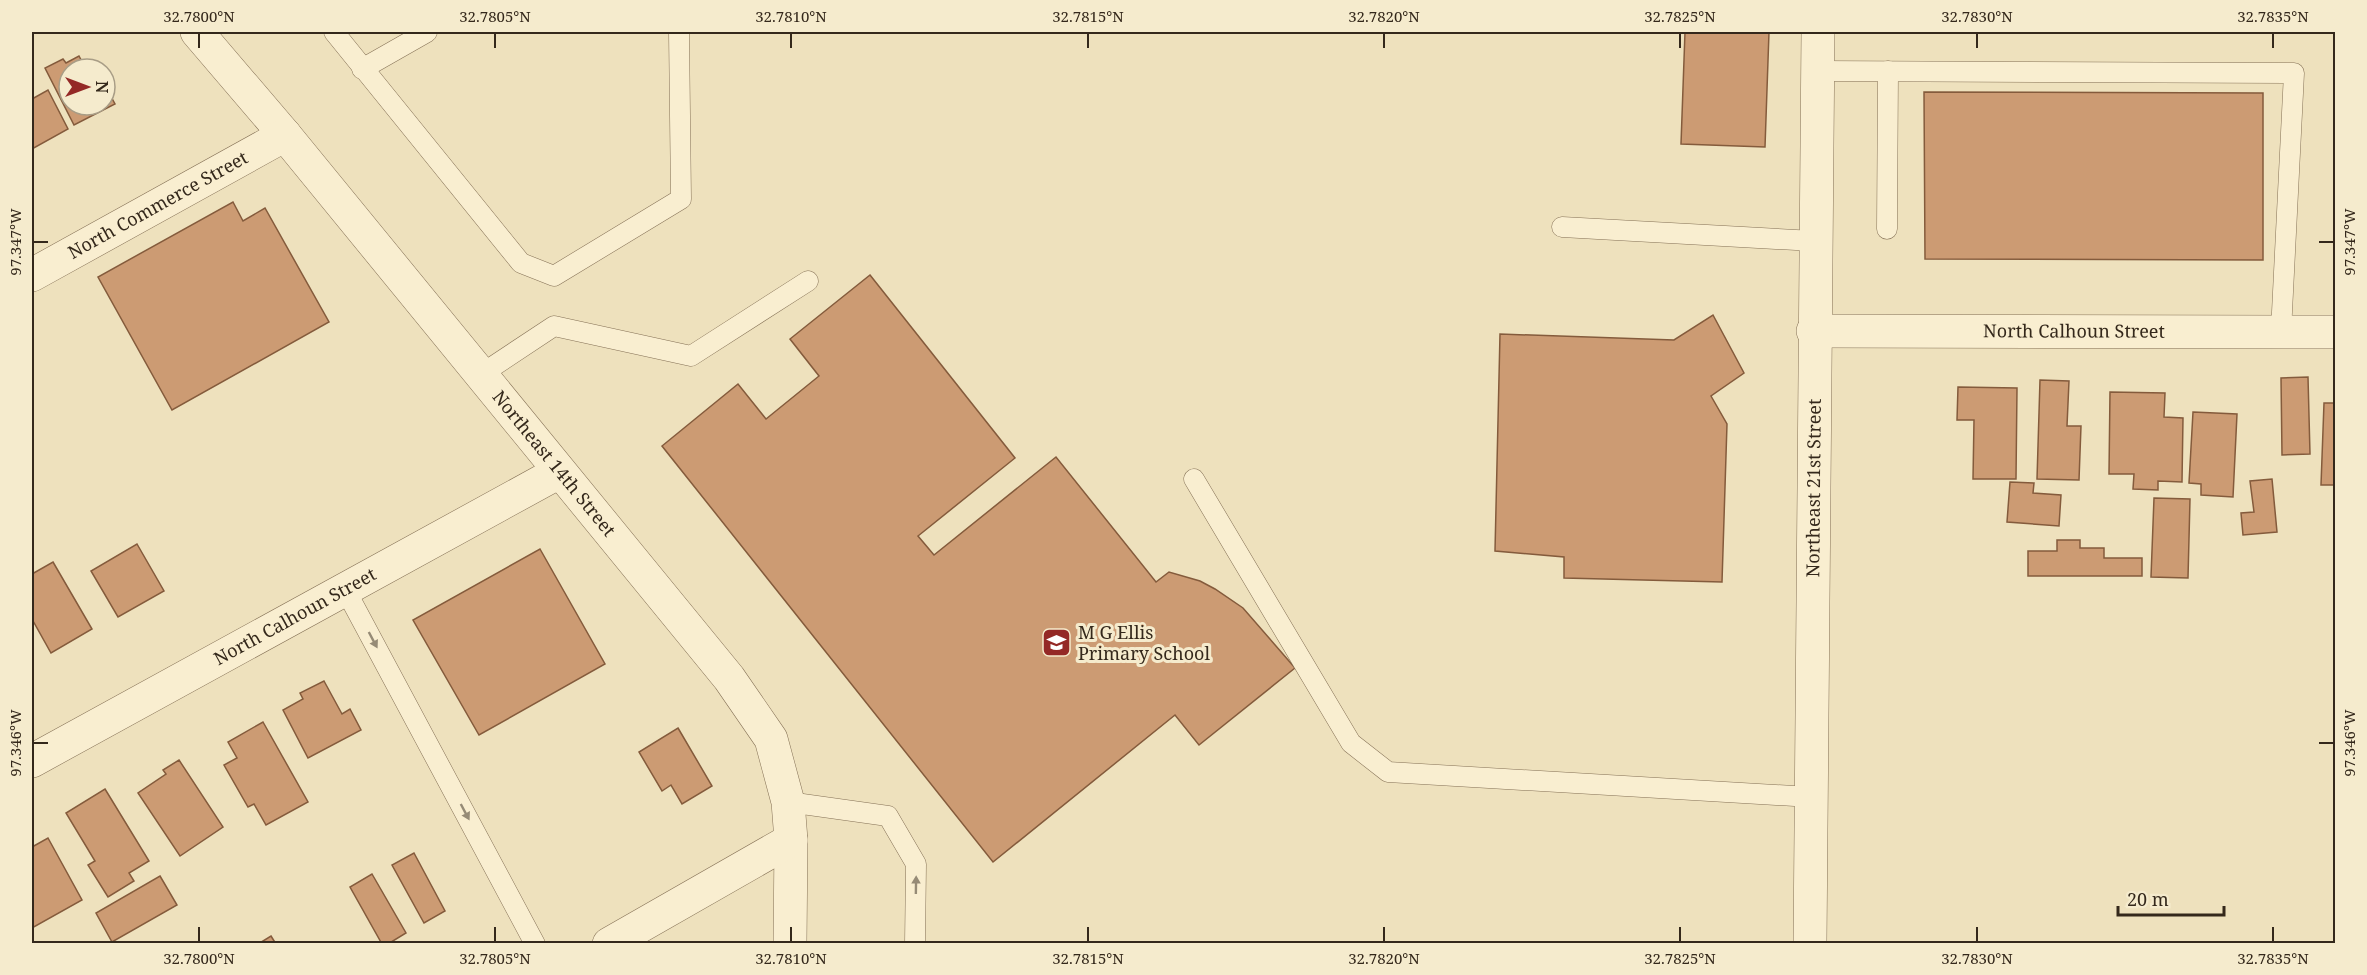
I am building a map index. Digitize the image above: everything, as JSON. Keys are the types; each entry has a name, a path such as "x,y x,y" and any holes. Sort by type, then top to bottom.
{"street":[{"name":"Northeast 14th Street","path":"197,32 285,135 729,678 771,739 788,802 791,840 790,944"},
{"name":"Northeast 21st Street","path":"1810,944 1813,331 1818,32"},
{"name":"North Commerce Street","path":"32,275 285,135"},
{"name":"North Calhoun Street","path":"1813,331 2336,332"},
{"name":"North Calhoun Street","path":"32,761 559,472"},
{"path":"609,944 791,840"}],"lane":[{"path":"334,32 521,263 554,276 681,199 679,32"},
{"path":"362,69 427,32"},
{"path":"1817,71 2294,73 2281,332"},
{"path":"1887,229 1888,71"},
{"path":"1562,227 1814,241"},
{"path":"480,375 554,326 691,356 808,281"},
{"path":"1194,479 1351,743 1388,772 1811,797"},
{"path":"345,589 535,944"},
{"path":"788,802 888,816 916,864 915,944"}],"building":[{"path":"1685,32 1769,32 1765,147 1681,144"},
{"path":"57,62 57,92 45,68"},
{"path":"48,90 57,108 57,117 62,117 68,129 32,149 32,99"},
{"path":"1924,92 2263,93 2263,260 1925,259"},
{"path":"70,117 90,117 74,125"},
{"path":"233,202 243,221 265,208 329,322 172,410 98,277"},
{"path":"870,275 1015,458 918,536 934,555 1056,457 1156,582 1169,572 1200,581 1215,589 1243,608 1295,668 1199,745 1175,715 993,862 662,446 738,384 766,419 819,376 790,339"},
{"path":"1713,315 1744,373 1711,396 1727,424 1722,582 1564,578 1564,557 1495,551 1500,334 1674,340"},
{"path":"2308,377 2310,454 2282,455 2281,378"},
{"path":"2040,380 2069,381 2067,426 2081,426 2079,480 2037,479"},
{"path":"1958,387 2017,388 2016,479 1973,479 1974,420 1957,420"},
{"path":"2110,392 2165,393 2164,417 2183,418 2182,482 2158,481 2158,490 2133,489 2134,474 2109,474"},
{"path":"2324,403 2336,403 2336,485 2321,485"},
{"path":"2193,412 2237,414 2233,497 2201,495 2201,484 2189,483"},
{"path":"2272,479 2277,532 2243,535 2241,513 2254,512 2250,481"},
{"path":"2010,482 2034,483 2033,493 2061,495 2059,526 2007,522"},
{"path":"2154,498 2190,499 2188,578 2151,577"},
{"path":"2057,540 2080,540 2080,548 2104,548 2104,558 2142,558 2142,576 2028,576 2028,551 2057,551"},
{"path":"137,544 164,591 118,617 91,571"},
{"path":"540,549 605,664 479,735 413,620"},
{"path":"53,562 92,629 51,653 32,619 32,574"},
{"path":"324,681 342,714 350,709 361,730 308,758 283,710 303,699 300,693"},
{"path":"263,722 308,802 266,825 254,804 248,807 224,765 237,758 228,742"},
{"path":"678,728 712,786 682,804 671,785 662,791 639,752"},
{"path":"179,760 223,827 180,856 138,793 166,774 163,770"},
{"path":"105,789 149,861 129,873 134,881 108,897 88,865 95,861 66,813"},
{"path":"48,838 82,900 32,928 32,847"},
{"path":"414,853 445,911 424,923 392,865"},
{"path":"372,874 406,933 388,944 382,944 350,887"},
{"path":"160,876 177,905 112,942 96,913"},
{"path":"271,936 276,944 258,944"}],"place":[{"name":"M G Ellis Primary School","path":"1057,643"}]}
